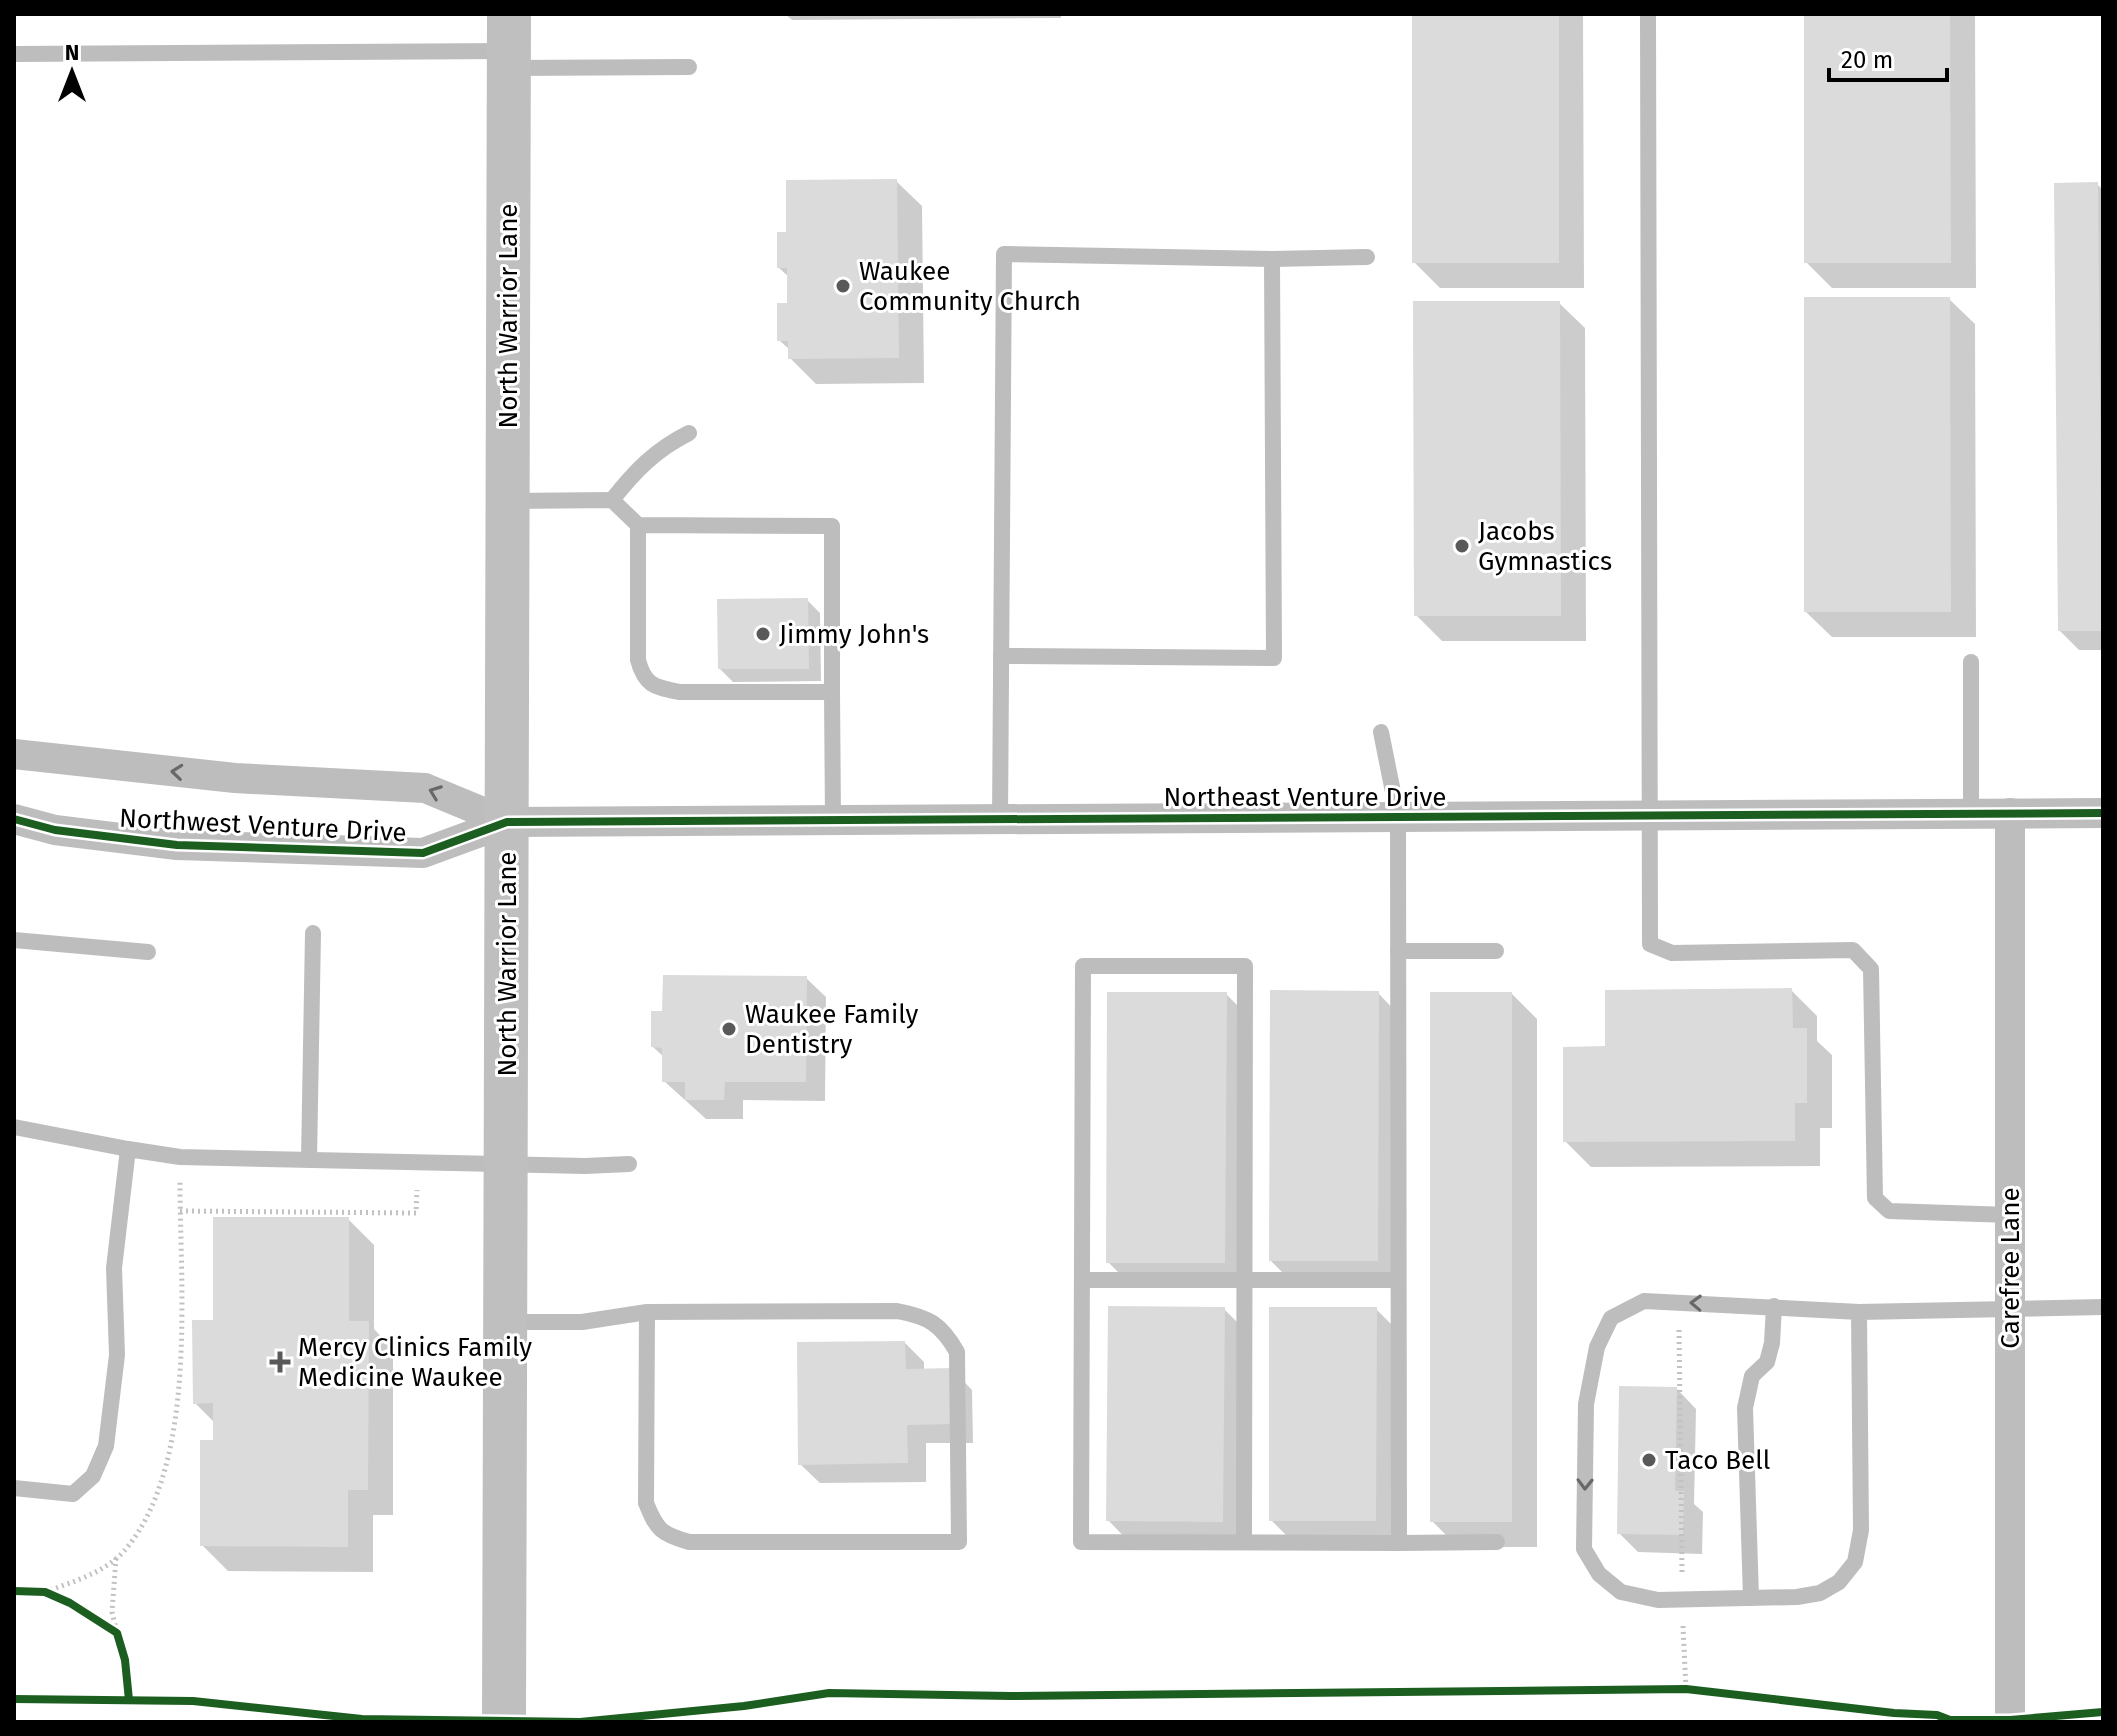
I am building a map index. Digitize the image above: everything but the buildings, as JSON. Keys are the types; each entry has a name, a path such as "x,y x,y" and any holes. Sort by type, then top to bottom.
{"street":[{"name":"North Warrior Lane","path":"504,1722 508,45"},
{"name":"Northwest Venture Drive","path":"14,754 235,778 425,788 507,822"},
{"name":"Carefree Lane","path":"2010,813 2010,1722"},
{"name":"Northeast Venture Drive","path":"507,822 2103,813"},
{"name":"Northwest Venture Drive","path":"14,819 55,830 177,845 423,853 507,822"}],"lane":[{"path":"1648,14 1650,944 1672,953 1853,950 1871,969 1875,1198 1889,1211 2010,1215"},
{"path":"14,54 508,45 689,67"},
{"path":"1000,819 1004,254 1272,259 1367,257"},
{"path":"1001,656 1274,658 1272,259"},
{"path":"612,500 638,467 665,445 689,433"},
{"path":"507,501 612,500 638,525 832,526 833,820"},
{"path":"638,525 638,660 643,677 657,687 679,692 832,692"},
{"path":"1971,662 1971,813"},
{"path":"1381,732 1398,817 1399,1543"},
{"path":"309,1160 313,933"},
{"path":"14,940 148,952"},
{"path":"1398,951 1496,951"},
{"path":"1244,1542 1245,966 1083,966 1081,1542 1399,1543 1497,1542"},
{"path":"14,1127 180,1157 506,1165 629,1164"},
{"path":"14,1488 73,1494 93,1476 106,1446 117,1355 114,1268 128,1149"},
{"path":"1082,1280 1398,1280"},
{"path":"1859,1312 1861,1530 1855,1562 1839,1582 1820,1593 1658,1600 1621,1592 1599,1574 1584,1549 1586,1404 1597,1347 1611,1318 1644,1301 1859,1312 2103,1307"},
{"path":"1751,1598 1745,1408 1752,1376 1767,1362 1772,1343 1774,1306"},
{"path":"506,1322 582,1322 647,1312 897,1311 921,1315 944,1330 957,1352 959,1542 689,1542 666,1536 654,1524 646,1503 647,1312"}],"path":[{"path":"29,1592 45,1592 87,1577 123,1552 147,1517 168,1463 177,1406 180,1335 180,1157"},
{"path":"180,1211 416,1213 417,1163"},
{"path":"1678,1302 1686,1689"},
{"path":"116,1557 112,1612 121,1647"},
{"path":"45,1592 57,1597"},
{"path":"108,1627 117,1633"},
{"path":"1670,1689 1701,1691"}],"cycle path":[{"path":"14,819 55,830 177,845 423,853 507,822 2103,813"},
{"path":"14,1591 45,1592 70,1603 117,1633 125,1660 129,1700"},
{"path":"14,1699 193,1701 362,1719 580,1722 744,1706 829,1693 1011,1696 1686,1689 1894,1713 1937,1715 1950,1720 2010,1720 2103,1712"}],"place":[{"name":"Waukee Community Church","path":"843,286"},
{"name":"Jacobs Gymnastics","path":"1462,546"},
{"name":"Jimmy John's","path":"763,634"},
{"name":"Waukee Family Dentistry","path":"729,1029"},
{"name":"Mercy Clinics Family Medicine Waukee","path":"280,1362"},
{"name":"Taco Bell","path":"1649,1460"}]}
